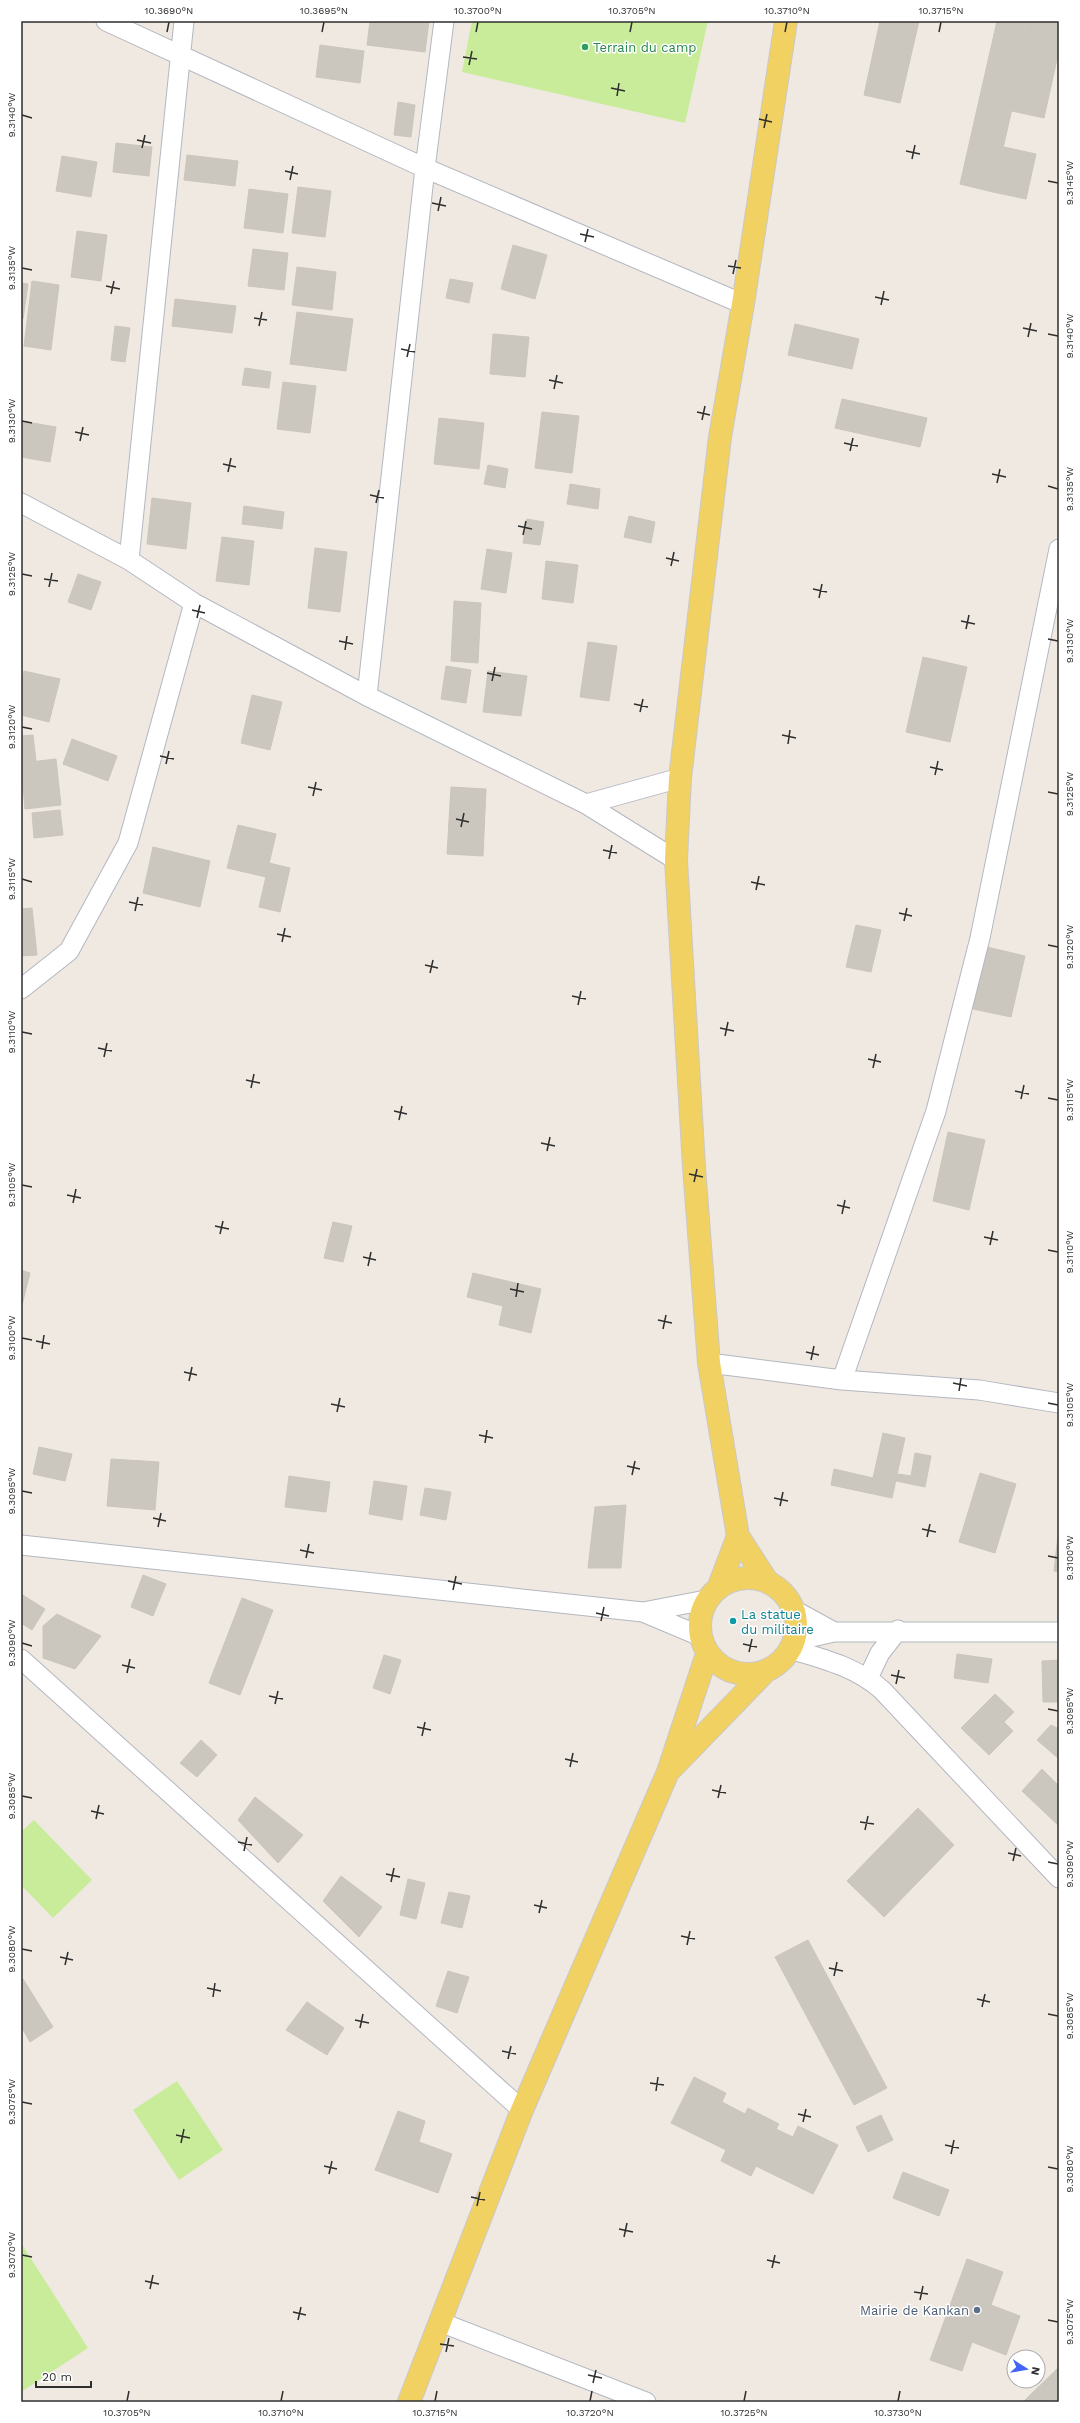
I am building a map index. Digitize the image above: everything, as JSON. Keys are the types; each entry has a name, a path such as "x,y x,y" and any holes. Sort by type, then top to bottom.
{"main road":[{"path":"767,1581 738,1536 709,1363 695,1174 676,860 680,778 720,437 743,304 786,21"},
{"path":"409,2402 522,2110 668,1772 703,1645 699,1617 713,1593 738,1536"},
{"path":"668,1772 765,1672 775,1666 792,1645 796,1626 794,1610 788,1598 778,1588 767,1581 751,1577 734,1579 713,1593"},
{"path":"703,1645 718,1666 733,1673 749,1675 765,1672"}],"street":[{"path":"106,21 425,168 743,304"},
{"path":"129,560 184,21"},
{"path":"367,696 425,168 444,21"},
{"path":"21,503 129,560 194,603 367,696 586,804 676,860"},
{"path":"842,1380 936,1110 980,938 1059,550"},
{"path":"21,989 69,951 128,843 194,603"},
{"path":"586,804 680,778"},
{"path":"709,1363 842,1380 980,1390 1059,1404"},
{"path":"21,1545 644,1612 713,1593"},
{"path":"794,1610 834,1632"},
{"path":"644,1612 703,1645"},
{"path":"868,1678 880,1653 898,1630"},
{"path":"792,1645 834,1632 898,1630 1059,1632"},
{"path":"792,1645 868,1678 882,1690 1059,1878"},
{"path":"21,1659 522,2110"},
{"path":"440,2322 646,2402"}],"green space":[{"name":"Terrain du camp","path":"472,21 708,21 685,123 462,72"},
{"path":"34,1820 92,1880 53,1918 21,1885 21,1832"},
{"path":"177,2081 223,2150 179,2180 133,2110"},
{"path":"21,2243 88,2348 21,2392"}],"building":[{"path":"370,21 429,21 425,52 367,45"},
{"path":"880,21 919,21 900,103 864,95"},
{"path":"997,21 1032,21 993,192 960,184"},
{"path":"1032,21 1059,21 1059,50 1044,118 1012,111"},
{"path":"320,45 364,51 360,83 316,77"},
{"path":"398,102 415,105 411,137 394,135"},
{"path":"116,143 152,147 149,176 113,172"},
{"path":"1004,147 1036,154 1026,199 993,192"},
{"path":"187,155 238,161 235,186 184,180"},
{"path":"62,156 97,162 91,197 56,191"},
{"path":"298,187 331,191 325,237 292,233"},
{"path":"249,189 288,194 283,233 244,228"},
{"path":"77,231 107,235 101,281 71,277"},
{"path":"513,245 547,255 535,299 501,289"},
{"path":"253,249 288,253 284,290 248,286"},
{"path":"297,267 336,272 332,310 292,305"},
{"path":"450,279 473,283 469,303 446,298"},
{"path":"32,281 59,285 51,350 24,346"},
{"path":"21,283 28,284 23,319 21,319"},
{"path":"175,299 236,306 232,333 172,326"},
{"path":"297,312 353,319 346,371 290,364"},
{"path":"795,324 859,339 852,369 788,355"},
{"path":"115,326 130,328 125,362 111,360"},
{"path":"493,334 529,337 525,377 490,374"},
{"path":"245,368 271,372 269,388 242,385"},
{"path":"283,382 316,386 310,433 277,429"},
{"path":"842,399 927,418 920,447 835,428"},
{"path":"542,412 579,416 572,473 535,468"},
{"path":"439,418 484,423 479,469 434,464"},
{"path":"21,421 56,427 50,462 21,457"},
{"path":"488,465 508,469 505,488 484,484"},
{"path":"570,484 600,489 598,509 567,504"},
{"path":"152,498 191,503 186,549 147,544"},
{"path":"244,506 284,512 282,529 242,524"},
{"path":"629,516 655,522 651,543 624,537"},
{"path":"527,519 544,522 540,545 523,543"},
{"path":"222,537 254,541 249,585 216,581"},
{"path":"315,548 347,552 340,612 308,608"},
{"path":"487,549 512,553 506,593 481,589"},
{"path":"546,561 578,565 573,603 542,599"},
{"path":"78,574 101,582 91,610 68,602"},
{"path":"454,601 481,603 478,663 451,661"},
{"path":"588,642 617,646 609,701 580,697"},
{"path":"923,657 967,667 950,742 906,732"},
{"path":"446,666 471,670 466,703 441,699"},
{"path":"24,671 60,679 49,722 21,715 21,684"},
{"path":"488,671 527,676 521,716 483,712"},
{"path":"252,695 282,702 270,750 241,743"},
{"path":"33,735 36,761 21,763 21,736"},
{"path":"72,739 117,756 108,781 63,764"},
{"path":"56,759 61,805 25,809 21,763"},
{"path":"451,787 486,789 483,856 447,854"},
{"path":"60,810 63,835 34,838 32,813"},
{"path":"238,825 276,834 266,877 227,868"},
{"path":"153,847 210,861 200,907 143,893"},
{"path":"269,863 290,868 280,912 259,907"},
{"path":"32,908 37,955 21,956 21,909"},
{"path":"856,925 881,930 871,972 846,967"},
{"path":"987,947 1025,956 1011,1017 973,1009"},
{"path":"948,1132 985,1140 969,1210 933,1201"},
{"path":"333,1222 352,1226 343,1262 324,1258"},
{"path":"21,1270 30,1273 21,1309"},
{"path":"473,1273 541,1289 531,1333 499,1325 503,1306 467,1297"},
{"path":"883,1433 905,1438 892,1498 831,1485 834,1469 873,1478"},
{"path":"39,1447 72,1454 65,1481 33,1474"},
{"path":"915,1453 931,1456 925,1487 896,1481 898,1474 911,1476"},
{"path":"111,1459 159,1462 155,1510 107,1506"},
{"path":"980,1473 1016,1484 995,1553 959,1542"},
{"path":"289,1476 330,1482 326,1512 285,1507"},
{"path":"374,1481 407,1486 402,1520 369,1514"},
{"path":"425,1488 451,1492 446,1520 420,1515"},
{"path":"626,1505 621,1568 588,1568 595,1507"},
{"path":"1059,1527 1059,1572 1054,1571"},
{"path":"143,1575 166,1584 153,1616 131,1607"},
{"path":"21,1594 45,1609 32,1630 21,1623"},
{"path":"242,1598 273,1610 240,1695 209,1683"},
{"path":"57,1614 101,1636 75,1669 43,1658 43,1626"},
{"path":"957,1654 992,1659 988,1683 954,1678"},
{"path":"384,1655 401,1660 390,1694 373,1688"},
{"path":"1059,1660 1059,1702 1043,1702 1042,1661"},
{"path":"995,1694 1014,1712 1004,1722 1013,1731 989,1755 961,1728"},
{"path":"1051,1725 1059,1729 1059,1759 1037,1740"},
{"path":"201,1740 217,1755 197,1777 180,1763"},
{"path":"1042,1769 1059,1786 1059,1826 1022,1791"},
{"path":"255,1797 303,1835 278,1863 238,1820"},
{"path":"918,1808 954,1845 884,1917 847,1881"},
{"path":"341,1876 382,1907 359,1937 323,1901"},
{"path":"408,1879 425,1883 416,1919 400,1915"},
{"path":"449,1892 470,1896 462,1928 441,1923"},
{"path":"808,1940 887,2088 854,2105 775,1957"},
{"path":"448,1971 469,1977 457,2013 436,2006"},
{"path":"23,1979 53,2027 30,2042 21,2026 21,1980"},
{"path":"307,2002 344,2028 327,2055 286,2030"},
{"path":"694,2077 726,2093 722,2102 745,2114 748,2108 779,2124 776,2129 793,2137 798,2126 838,2145 813,2194 756,2166 751,2176 721,2161 726,2150 671,2123"},
{"path":"398,2111 425,2121 419,2142 452,2154 438,2193 375,2170"},
{"path":"881,2115 893,2140 868,2152 856,2127"},
{"path":"903,2172 949,2190 939,2216 893,2198"},
{"name":"Mairie de Kankan","path":"967,2259 1003,2272 991,2305 1020,2316 1008,2349 1006,2349 1006,2355 972,2342 962,2371 930,2360"},
{"path":"1059,2367 1059,2400 1023,2402 1036,2389 1046,2389 1046,2380"}],"place":[{"name":"Terrain du camp","path":"585,47"},
{"name":"La statue du militaire","path":"733,1621"},
{"name":"Mairie de Kankan","path":"977,2310"}]}
